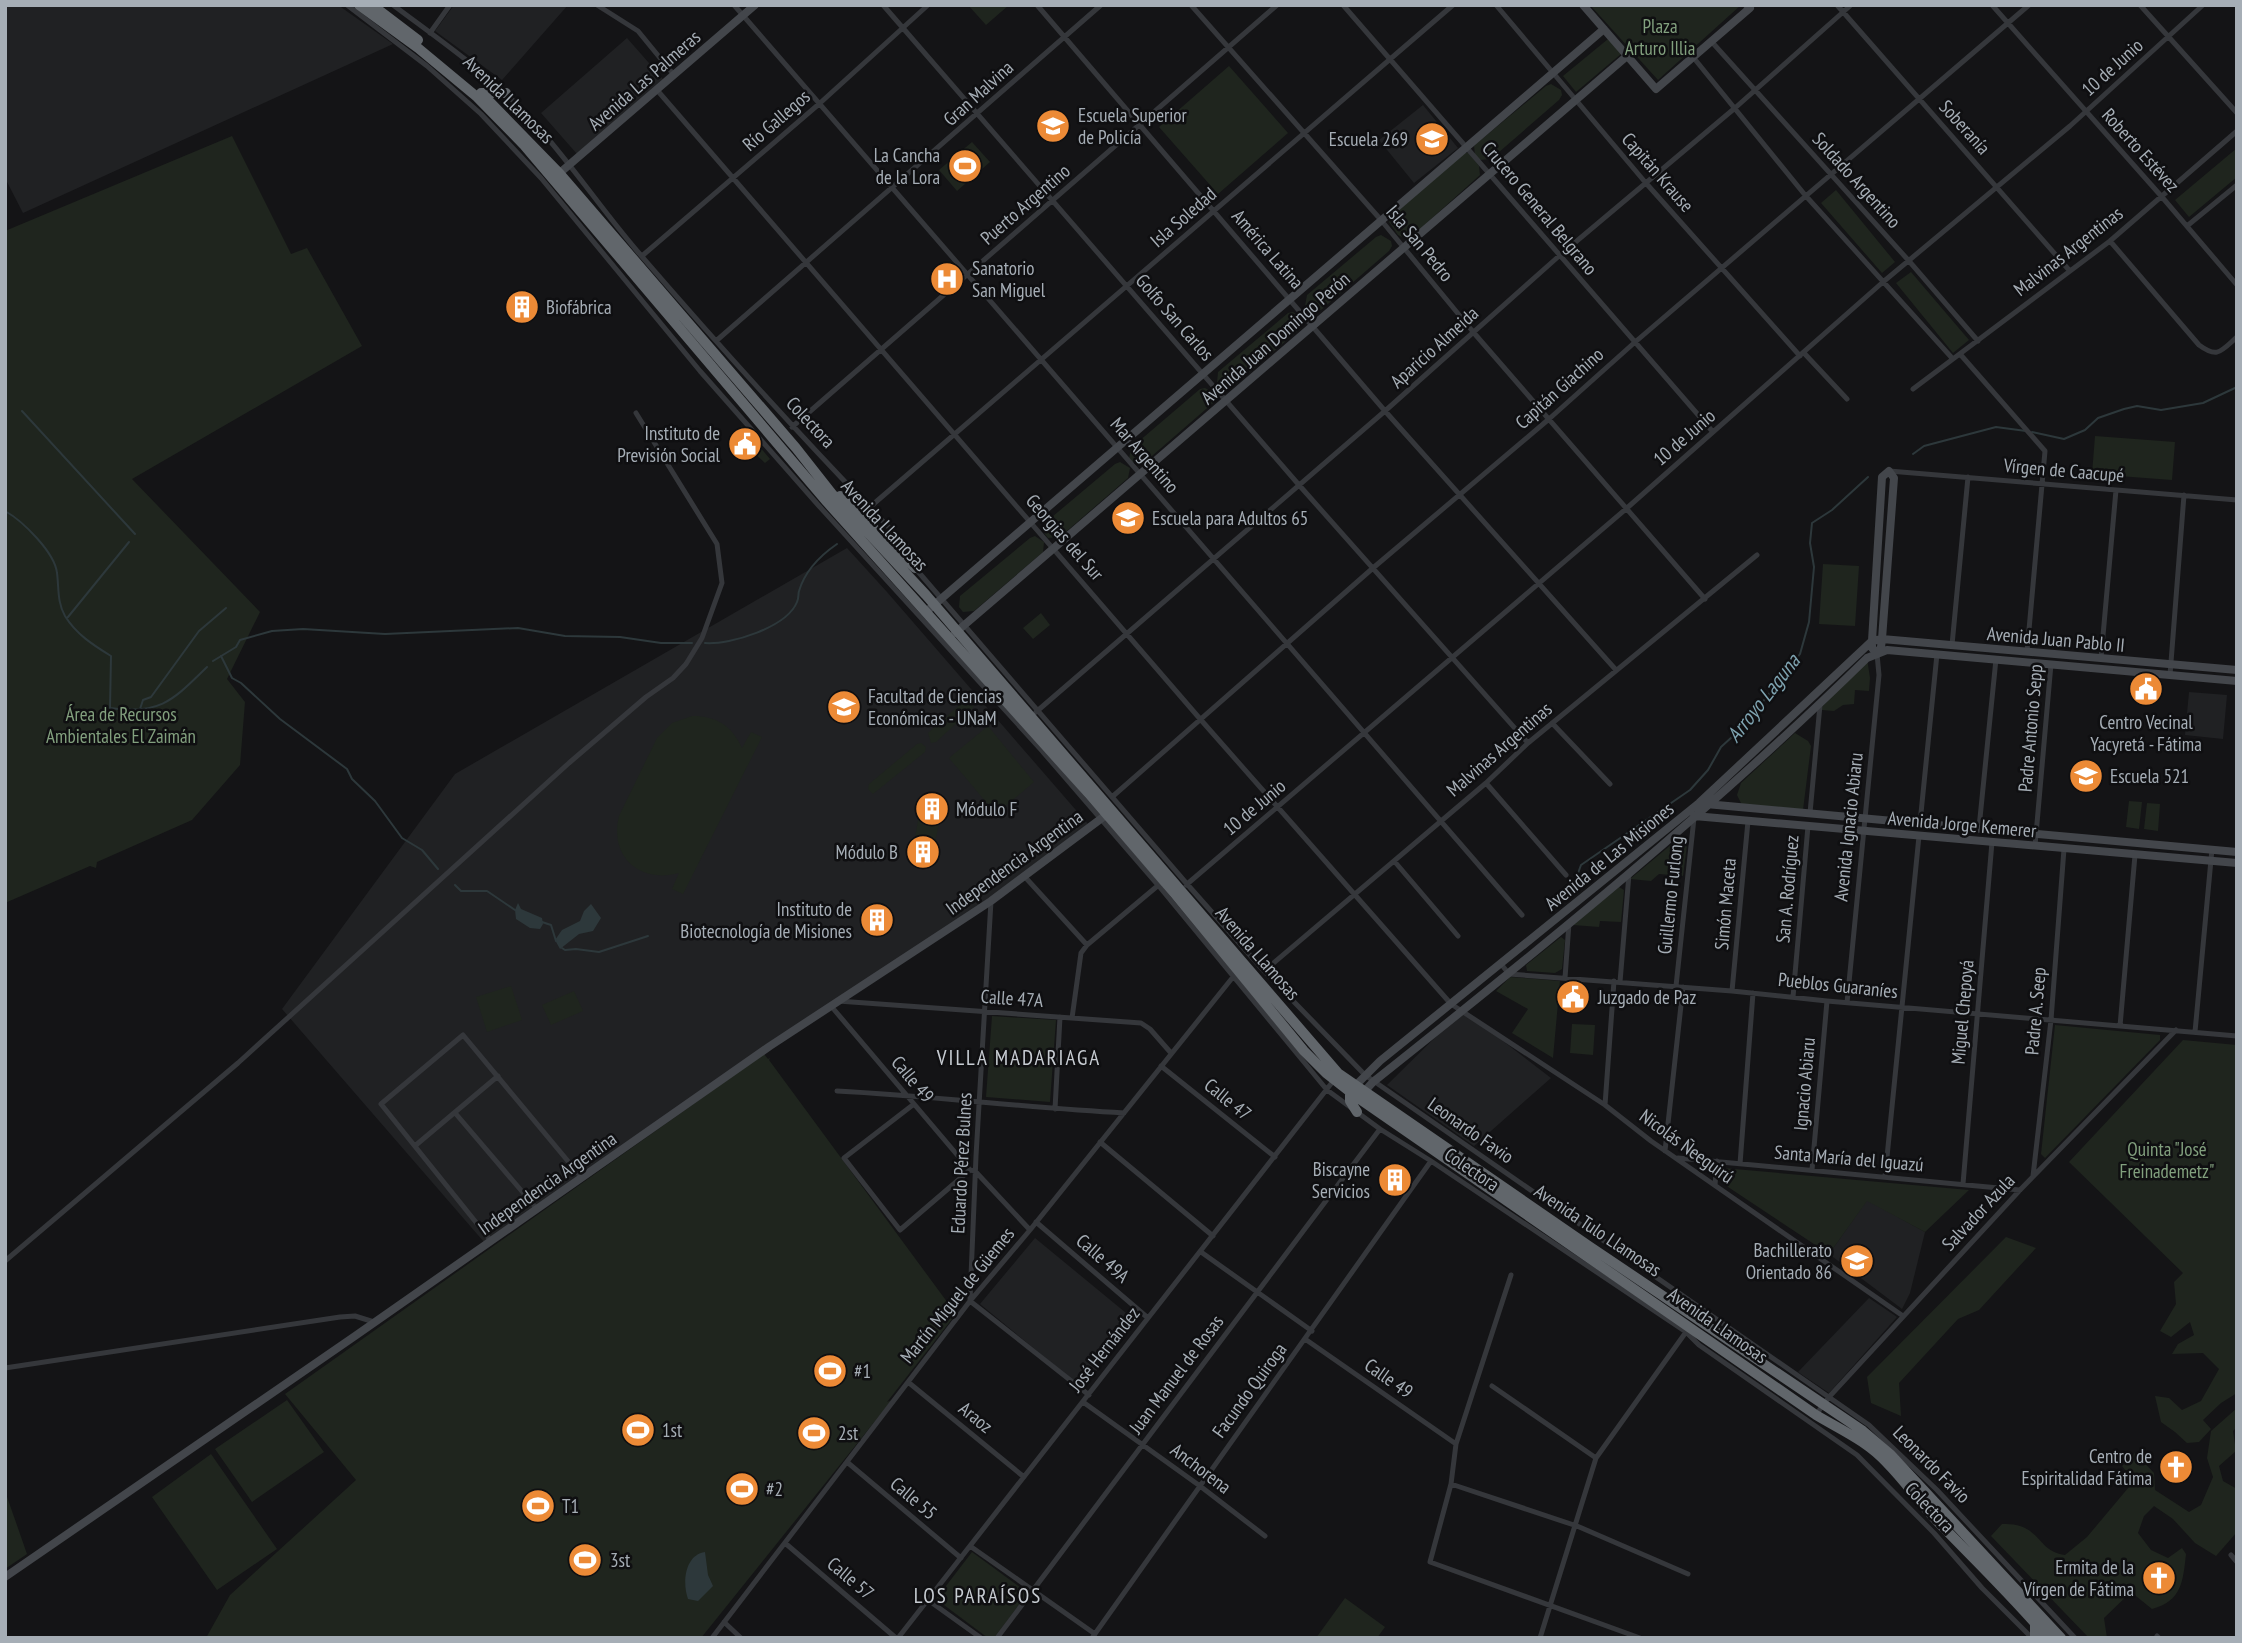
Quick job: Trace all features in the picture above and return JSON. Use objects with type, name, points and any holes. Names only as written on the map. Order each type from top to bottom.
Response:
[{"type":"highway","name":"Avenida Llamosas","points":[[359,5],[418,48],[477,97],[532,154],[1084,783],[1184,887],[1338,1073],[1357,1091]]},
{"type":"highway","name":"Avenida Llamosas","points":[[371,14],[426,46],[481,93],[553,179]]},
{"type":"highway","points":[[481,93],[506,93]]},
{"type":"highway","name":"Avenida Llamosas","points":[[569,197],[827,502],[931,608]]},
{"type":"highway","points":[[826,487],[845,499],[915,568]]},
{"type":"highway","points":[[863,539],[871,562]]},
{"type":"highway","name":"Avenida Llamosas","points":[[1084,783],[1103,818],[1313,1061],[1334,1080]]},
{"type":"highway","points":[[1334,1080],[1357,1091],[1350,1101],[1357,1112]]},
{"type":"highway","name":"Avenida Tulo Llamosas","points":[[1357,1091],[1820,1410],[1863,1431],[1960,1521],[2061,1638]]},
{"type":"highway","points":[[1820,1410],[1887,1462],[1941,1525],[2048,1638]]},
{"type":"highway","points":[[2034,1638],[2035,1623]]},
{"type":"main road","name":"Avenida Las Palmeras","points":[[553,179],[755,5]]},
{"type":"main road","points":[[1583,5],[1656,89],[1748,7]]},
{"type":"main road","name":"Avenida Juan Domingo Perón","points":[[931,608],[1604,29]]},
{"type":"main road","name":"Avenida Juan Domingo Perón","points":[[954,635],[1627,56]]},
{"type":"main road","name":"Avenida Ignacio Abiaru","points":[[1889,471],[1894,478],[1882,639],[1877,654],[1872,648],[1872,640],[1882,477],[1889,471]]},
{"type":"main road","name":"Avenida Juan Pablo II","points":[[1872,640],[2237,670]]},
{"type":"main road","name":"Avenida de Las Misiones","points":[[1357,1091],[1373,1082],[1509,974],[1630,871],[1872,640]]},
{"type":"main road","name":"Avenida Juan Pablo II","points":[[1877,654],[1888,650],[2237,681]]},
{"type":"main road","name":"Avenida de Las Misiones","points":[[1357,1091],[1365,1075],[1451,1004],[1693,810],[1709,805],[1867,658],[1877,654]]},
{"type":"main road","name":"Avenida Jorge Kemerer","points":[[1693,810],[1709,805],[2237,852]]},
{"type":"main road","name":"Avenida Jorge Kemerer","points":[[1693,810],[1748,821],[2237,863]]},
{"type":"main road","name":"Independencia Argentina","points":[[5,1577],[770,1046],[992,901],[1103,818]]},
{"type":"street","points":[[347,5],[371,14],[481,114],[533,170],[553,179]]},
{"type":"street","name":"Colectora","points":[[393,5],[506,93],[570,165],[642,256],[716,341],[792,426],[907,546],[931,608]]},
{"type":"street","points":[[430,33],[450,5]]},
{"type":"street","points":[[597,5],[638,31],[674,75]]},
{"type":"street","name":"Mar Argentino","points":[[734,5],[1522,915]]},
{"type":"street","name":"Golfo San Carlos","points":[[883,5],[1299,485],[1528,743]]},
{"type":"street","name":"Río Gallegos","points":[[642,256],[819,104],[928,5]]},
{"type":"street","name":"América Latina","points":[[1037,5],[1385,411],[1616,670]]},
{"type":"street","name":"Gran Malvina","points":[[716,341],[1101,5]]},
{"type":"street","name":"Isla San Pedro","points":[[1191,5],[1381,220],[1474,333],[1705,599]]},
{"type":"street","name":"Puerto Argentino","points":[[792,426],[1277,5]]},
{"type":"street","name":"Crucero General Belgrano","points":[[1343,5],[1713,432]]},
{"type":"street","name":"Isla Soledad","points":[[870,508],[1453,5]]},
{"type":"street","name":"Capitán Krause","points":[[1496,5],[1722,269],[1847,399]]},
{"type":"street","name":"Soberanía","points":[[1837,5],[2069,270]]},
{"type":"street","name":"Aparicio Almeida","points":[[1036,712],[1851,5]]},
{"type":"street","name":"Roberto Estévez","points":[[1992,5],[2237,285]]},
{"type":"street","name":"Capitán Giachino","points":[[1112,797],[1373,568],[1549,419],[1634,342],[2029,5]]},
{"type":"street","points":[[2140,5],[2237,113]]},
{"type":"street","name":"10 de Junio","points":[[1184,887],[1627,508],[1883,282],[2086,112],[2203,5]]},
{"type":"street","name":"Soldado Argentino","points":[[1711,41],[1978,341]]},
{"type":"street","points":[[1693,57],[1805,195],[1952,358]]},
{"type":"street","name":"Georgias del Sur","points":[[657,90],[1200,720],[1451,1004]]},
{"type":"street","name":"Malvinas Argentinas","points":[[1913,389],[2110,241],[2237,131]]},
{"type":"street","points":[[532,154],[533,170]]},
{"type":"street","points":[[569,197],[584,184]]},
{"type":"street","points":[[2187,226],[2237,185]]},
{"type":"street","name":"Colectora","points":[[569,197],[701,371],[871,562],[931,608],[1000,688],[1044,752],[1103,818]]},
{"type":"street","points":[[2110,241],[2199,345],[2210,353],[2219,353],[2237,337]]},
{"type":"street","points":[[1960,354],[2045,451],[2027,652]]},
{"type":"street","points":[[5,1261],[238,1063],[569,762],[673,678],[686,664],[702,638],[722,583],[717,544],[636,413]]},
{"type":"street","name":"Vírgen de Caacupé","points":[[1889,471],[2237,500]]},
{"type":"street","points":[[1952,645],[1968,477]]},
{"type":"street","points":[[2101,659],[2116,490]]},
{"type":"street","points":[[2169,675],[2184,495]]},
{"type":"street","name":"Malvinas Argentinas","points":[[1264,971],[1395,862],[1528,743],[1757,555]]},
{"type":"street","name":"Avenida Ignacio Abiaru","points":[[1847,1003],[1878,675],[1877,654]]},
{"type":"street","points":[[1920,824],[1937,654]]},
{"type":"street","name":"Padre Antonio Sepp","points":[[2035,846],[2052,654]]},
{"type":"street","points":[[1979,828],[1996,659]]},
{"type":"street","name":"Colectora","points":[[1000,688],[1036,712],[1082,764],[1084,783],[1076,783],[1044,752]]},
{"type":"street","name":"San A. Rodríguez","points":[[1810,814],[1819,705]]},
{"type":"street","points":[[1552,723],[1610,784]]},
{"type":"street","name":"Leonardo Favio","points":[[1082,764],[1184,887],[1365,1075],[1820,1410]]},
{"type":"street","points":[[1486,783],[1566,875]]},
{"type":"street","name":"Guillermo Furlong","points":[[1665,1150],[1693,810]]},
{"type":"street","name":"Simón Maceta","points":[[1732,991],[1748,821]]},
{"type":"street","name":"San A. Rodríguez","points":[[1793,997],[1808,826]]},
{"type":"street","points":[[1885,1177],[1919,836]]},
{"type":"street","name":"Miguel Chepoyá","points":[[1963,1184],[1992,842]]},
{"type":"street","name":"Padre A. Seep","points":[[2033,1177],[2051,1020],[2064,849]]},
{"type":"street","points":[[2195,1032],[2212,849]]},
{"type":"street","points":[[2120,1026],[2135,855]]},
{"type":"street","points":[[1395,862],[1458,936]]},
{"type":"street","points":[[1605,1105],[1630,871]]},
{"type":"street","points":[[1025,877],[1087,945]]},
{"type":"street","points":[[1072,1018],[1081,953],[1161,883]]},
{"type":"street","name":"Colectora","points":[[1161,883],[1327,1090],[1380,1129],[1686,1332],[1699,1345],[1820,1410],[1857,1455],[1934,1533],[1982,1588],[2034,1638]]},
{"type":"street","name":"Eduardo Pérez Bulnes","points":[[970,1301],[972,1170],[980,1103],[992,901]]},
{"type":"street","points":[[1565,978],[1569,923]]},
{"type":"street","points":[[1501,964],[1509,974]]},
{"type":"street","name":"Pueblos Guaraníes","points":[[1509,974],[1617,981],[2237,1036]]},
{"type":"street","name":"Martín Miguel de Güemes","points":[[712,1638],[970,1301],[1233,976]]},
{"type":"street","points":[[1740,1164],[1753,993]]},
{"type":"street","name":"Ignacio Abiaru","points":[[1812,1170],[1827,1001]]},
{"type":"street","name":"Calle 47A","points":[[835,1004],[1141,1023],[1150,1029],[1171,1053]]},
{"type":"street","name":"Calle 49","points":[[835,1004],[906,1095],[972,1170],[1030,1230]]},
{"type":"street","name":"Nicolás Ñeeguirú","points":[[1451,1004],[1605,1105],[1714,1185],[1903,1316]]},
{"type":"street","points":[[1055,1110],[1060,1017]]},
{"type":"street","name":"Salvador Azula","points":[[1820,1410],[2020,1190],[2176,1030]]},
{"type":"street","points":[[492,1241],[381,1104],[463,1035],[582,1178]]},
{"type":"street","name":"Calle 47","points":[[1161,1066],[1275,1157]]},
{"type":"street","points":[[416,1145],[498,1076]]},
{"type":"street","name":"José Hernández","points":[[897,1638],[1334,1080]]},
{"type":"street","points":[[837,1091],[1055,1110],[1124,1113]]},
{"type":"street","points":[[914,1104],[844,1158],[900,1230],[972,1170]]},
{"type":"street","points":[[456,1114],[537,1209]]},
{"type":"street","name":"Juan Manuel de Rosas","points":[[997,1638],[1380,1129]]},
{"type":"street","points":[[1100,1142],[1213,1236]]},
{"type":"street","name":"Santa María del Iguazú","points":[[1675,1157],[2020,1190]]},
{"type":"street","name":"Facundo Quiroga","points":[[1093,1636],[1431,1161]]},
{"type":"street","points":[[1714,1185],[1717,1161]]},
{"type":"street","name":"Calle 49A","points":[[1036,1222],[1149,1318]]},
{"type":"street","points":[[1200,1252],[1312,1331]]},
{"type":"street","points":[[1511,1275],[1456,1444],[1451,1484],[1430,1562],[1640,1638]]},
{"type":"street","points":[[970,1301],[1089,1395]]},
{"type":"street","points":[[5,1368],[340,1317],[355,1316],[374,1322]]},
{"type":"street","points":[[1540,1638],[1597,1458],[1686,1332]]},
{"type":"street","name":"Calle 49","points":[[1305,1339],[1456,1444]]},
{"type":"street","name":"Araoz","points":[[908,1382],[1024,1477]]},
{"type":"street","points":[[1492,1386],[1597,1458]]},
{"type":"street","name":"Anchorena","points":[[1083,1402],[1265,1536]]},
{"type":"street","name":"Calle 55","points":[[847,1462],[961,1558]]},
{"type":"street","points":[[1451,1484],[1577,1526],[1688,1574]]},
{"type":"street","name":"Leonardo Favio","points":[[1960,1521],[2075,1638]]},
{"type":"street","name":"Calle 57","points":[[785,1543],[897,1638]]},
{"type":"street","points":[[970,1546],[1093,1636]]},
{"type":"street","points":[[2231,1555],[2237,1562]]},
{"type":"street","points":[[928,1600],[981,1638]]},
{"type":"street","points":[[724,1622],[741,1638]]},
{"type":"shaded area","points":[[5,5],[338,5],[393,44],[23,213],[5,178]]},
{"type":"shaded area","points":[[454,5],[568,5],[502,80],[435,31]]},
{"type":"shaded area","points":[[627,38],[663,79],[577,154],[541,113]]},
{"type":"shaded area","points":[[1423,105],[1458,148],[1414,183],[1379,140]]},
{"type":"shaded area","points":[[847,548],[1088,824],[1003,889],[484,1242],[282,1009],[455,774]]},
{"type":"shaded area","points":[[2189,692],[2227,695],[2223,739],[2185,735]]},
{"type":"shaded area","points":[[518,903],[521,909],[542,918],[540,929],[530,928],[516,919],[515,910]]},
{"type":"shaded area","points":[[591,904],[601,918],[593,931],[579,934],[560,949],[555,940],[562,930],[580,921]]},
{"type":"shaded area","points":[[1463,1010],[1551,1078],[1474,1146],[1387,1085]]},
{"type":"shaded area","points":[[1867,1200],[1925,1232],[1910,1293],[1902,1309],[1829,1254]]},
{"type":"shaded area","points":[[1035,1238],[1137,1322],[1082,1388],[980,1304]]},
{"type":"shaded area","points":[[1869,1298],[1897,1317],[1829,1393],[1798,1372]]},
{"type":"shaded area","points":[[705,1552],[708,1575],[713,1586],[698,1601],[688,1599],[685,1577],[689,1564],[698,1554]]},
{"type":"green space","points":[[968,5],[1009,5],[986,25]]},
{"type":"green space","name":"Plaza Arturo Illia","points":[[1590,5],[1741,5],[1658,80]]},
{"type":"green space","points":[[1608,39],[1621,54],[1576,92],[1563,76]]},
{"type":"green space","points":[[1229,66],[1288,133],[1218,194],[1159,127]]},
{"type":"green space","points":[[1551,84],[1561,90],[1559,100],[1491,159],[1480,160],[1475,155],[1474,146]]},
{"type":"green space","name":"Área de Recursos Ambientales El Zaimán","points":[[232,136],[291,254],[307,248],[362,346],[132,479],[260,612],[227,679],[245,702],[240,765],[192,820],[97,862],[96,868],[90,866],[5,903],[5,231]]},
{"type":"green space","name":"La Cancha de la Lora","points":[[972,142],[990,162],[957,191],[939,170]]},
{"type":"green space","points":[[2237,148],[2237,177],[2189,217],[2175,200]]},
{"type":"green space","points":[[1464,153],[1469,153],[1479,166],[1480,175],[1408,240],[1398,235],[1389,222],[1392,216]]},
{"type":"green space","points":[[1836,190],[1895,262],[1882,273],[1821,203]]},
{"type":"green space","points":[[1381,235],[1391,241],[1389,251],[1321,310],[1310,311],[1305,306],[1307,295]]},
{"type":"green space","points":[[1911,272],[1969,340],[1953,353],[1896,283]]},
{"type":"green space","points":[[1293,312],[1302,318],[1301,328],[1232,387],[1221,387],[1217,383],[1218,372],[1288,313]]},
{"type":"green space","points":[[1205,388],[1215,393],[1213,403],[1145,462],[1134,463],[1129,459],[1131,448],[1200,389]]},
{"type":"green space","points":[[742,426],[770,459],[765,463],[753,452],[738,429]]},
{"type":"green space","points":[[2095,436],[2175,442],[2172,480],[2092,474]]},
{"type":"green space","points":[[1120,462],[1130,468],[1128,478],[1060,537],[1048,538],[1044,533],[1046,522]]},
{"type":"green space","points":[[1035,536],[1044,542],[1043,552],[974,611],[963,612],[959,607],[960,596]]},
{"type":"green space","points":[[1823,564],[1859,566],[1855,626],[1819,624]]},
{"type":"green space","points":[[1041,613],[1050,625],[1033,639],[1023,628]]},
{"type":"green space","points":[[1867,658],[1869,691],[1855,690],[1854,704],[1843,705],[1834,711],[1822,710],[1822,707]]},
{"type":"green space","points":[[970,699],[974,704],[973,708],[936,742],[931,743],[928,733],[965,700]]},
{"type":"green space","points":[[692,716],[709,718],[723,724],[742,748],[751,732],[762,737],[683,894],[672,889],[679,873],[651,874],[630,864],[623,855],[617,830],[619,816],[657,738],[672,723]]},
{"type":"green space","points":[[988,726],[1034,782],[996,814],[949,758]]},
{"type":"green space","points":[[1795,733],[1811,746],[1803,810],[1743,807],[1737,795],[1741,783]]},
{"type":"green space","points":[[921,743],[926,747],[925,752],[873,794],[868,789],[869,784]]},
{"type":"green space","points":[[2129,801],[2142,802],[2139,829],[2126,827]]},
{"type":"green space","points":[[2147,803],[2160,804],[2158,831],[2144,829]]},
{"type":"green space","points":[[918,820],[939,824],[935,842],[915,838]]},
{"type":"green space","points":[[1678,839],[1687,845],[1683,876],[1659,874],[1651,881],[1630,879]]},
{"type":"green space","points":[[1619,887],[1624,890],[1621,922],[1600,921],[1599,927],[1573,925]]},
{"type":"green space","points":[[1561,937],[1565,940],[1562,969],[1555,973],[1527,971],[1526,965]]},
{"type":"green space","points":[[1510,977],[1560,981],[1553,1058],[1512,1033],[1528,1009],[1496,991]]},
{"type":"green space","points":[[511,986],[522,1020],[487,1032],[476,997]]},
{"type":"green space","points":[[574,991],[583,1011],[551,1025],[542,1005]]},
{"type":"green space","points":[[992,1016],[1056,1020],[1050,1102],[986,1097]]},
{"type":"green space","points":[[1572,1024],[1595,1025],[1593,1055],[1570,1053]]},
{"type":"green space","points":[[2055,1025],[2160,1035],[2160,1040],[2045,1158],[2041,1154]]},
{"type":"green space","name":"Quinta \"José Freinademetz\"","points":[[2183,1040],[2237,1045],[2237,1393],[2221,1403],[2203,1420],[2211,1429],[2199,1442],[2187,1443],[2161,1422],[2155,1396],[2169,1398],[2182,1410],[2201,1401],[2219,1369],[2203,1353],[2172,1354],[2178,1344],[2194,1335],[2190,1322],[2171,1337],[2160,1331],[2176,1304],[2174,1282],[2183,1273],[2069,1162]]},
{"type":"green space","points":[[764,1054],[770,1058],[956,1314],[887,1402],[892,1400],[701,1638],[206,1638],[230,1595],[356,1480],[285,1394]]},
{"type":"green space","points":[[1723,1168],[1969,1190],[1925,1232],[1867,1201],[1829,1254],[1722,1183]]},
{"type":"green space","points":[[2006,1237],[2036,1248],[1979,1310],[1958,1319],[1899,1383],[1901,1416],[1871,1403],[1867,1377]]},
{"type":"green space","points":[[287,1400],[324,1452],[252,1502],[215,1449]]},
{"type":"green space","points":[[2237,1408],[2237,1427],[2233,1431],[2236,1451],[2219,1466],[2223,1481],[2237,1489],[2237,1532],[2216,1556],[2195,1543],[2173,1519],[2154,1506],[2144,1516],[2138,1533],[2151,1550],[2168,1558],[2182,1548],[2186,1554],[2182,1581],[2170,1601],[2152,1609],[2131,1592],[2104,1618],[2107,1638],[2089,1638],[1991,1536],[2002,1524],[2015,1525],[2031,1532],[2048,1549],[2065,1555],[2087,1537],[2134,1481],[2122,1466],[2135,1453],[2154,1473],[2155,1490],[2189,1512],[2201,1505],[2213,1477],[2207,1458],[2211,1431]]},
{"type":"green space","points":[[211,1454],[277,1549],[217,1590],[152,1497]]},
{"type":"green space","points":[[5,1491],[27,1554],[5,1569]]},
{"type":"green space","points":[[972,1552],[1028,1593],[994,1638],[988,1638],[936,1599]]},
{"type":"green space","points":[[1345,1598],[1385,1627],[1377,1638],[1316,1638]]},
{"type":"waterway","name":"Arroyo Laguna","points":[[2032,432],[2064,439],[2085,430],[2098,418],[2124,409],[2137,406],[2161,410],[2203,403],[2237,387]]},
{"type":"waterway","points":[[22,411],[135,534]]},
{"type":"waterway","name":"Arroyo Laguna","points":[[1913,454],[1924,446],[1996,427],[2026,431]]},
{"type":"waterway","name":"Arroyo Laguna","points":[[1577,876],[1581,865],[1690,790],[1708,770],[1721,747],[1744,726],[1800,654],[1809,622],[1814,567],[1810,543],[1812,523],[1832,510],[1868,477]]},
{"type":"waterway","points":[[5,511],[29,530],[51,556],[57,573],[61,605],[69,622],[85,639],[111,656],[110,708],[127,710],[154,707],[175,696],[207,667]]},
{"type":"waterway","points":[[68,617],[129,542]]},
{"type":"waterway","points":[[705,643],[729,641],[757,633],[782,619],[797,602],[809,570],[837,544]]},
{"type":"waterway","points":[[140,709],[143,700],[151,697],[199,631],[226,608]]},
{"type":"waterway","points":[[213,661],[236,647],[240,640],[272,631],[303,629],[385,634],[518,628],[565,636],[692,643]]},
{"type":"waterway","points":[[221,656],[232,678],[280,719],[347,769],[352,779],[375,801],[402,838],[422,850],[438,869]]},
{"type":"waterway","points":[[455,885],[461,891],[487,891],[515,910]]},
{"type":"waterway","points":[[542,922],[551,925],[556,941]]},
{"type":"waterway","points":[[562,948],[599,952],[648,936]]},
{"type":"place","name":"Escuela Superior de Policía","points":[[1053,126]]},
{"type":"place","name":"Escuela 269","points":[[1432,139]]},
{"type":"place","name":"La Cancha de la Lora","points":[[965,166]]},
{"type":"place","name":"Sanatorio San Miguel","points":[[947,279]]},
{"type":"place","name":"Biofábrica","points":[[522,307]]},
{"type":"place","name":"Instituto de Previsión Social","points":[[745,444]]},
{"type":"place","name":"Escuela para Adultos 65","points":[[1128,518]]},
{"type":"place","name":"Centro Vecinal Yacyretá - Fátima","points":[[2146,689]]},
{"type":"place","name":"Facultad de Ciencias Económicas - UNaM","points":[[844,707]]},
{"type":"place","name":"Escuela 521","points":[[2086,776]]},
{"type":"place","name":"Módulo F","points":[[932,809]]},
{"type":"place","name":"Módulo B","points":[[923,852]]},
{"type":"place","name":"Instituto de Biotecnología de Misiones","points":[[877,920]]},
{"type":"place","name":"Juzgado de Paz","points":[[1573,997]]},
{"type":"place","name":"Biscayne Servicios","points":[[1395,1180]]},
{"type":"place","name":"Bachillerato Orientado 86","points":[[1857,1261]]},
{"type":"place","name":"#1","points":[[830,1371]]},
{"type":"place","name":"1st","points":[[638,1430]]},
{"type":"place","name":"2st","points":[[814,1433]]},
{"type":"place","name":"Centro de Espiritalidad Fátima","points":[[2176,1467]]},
{"type":"place","name":"#2","points":[[742,1489]]},
{"type":"place","name":"T1","points":[[538,1506]]},
{"type":"place","name":"3st","points":[[585,1560]]},
{"type":"place","name":"Ermita de la Vírgen de Fátima","points":[[2159,1578]]},
{"type":"district","name":"VILLA MADARIAGA","points":[[1019,1057]]},
{"type":"district","name":"LOS PARAÍSOS","points":[[978,1595]]}]
